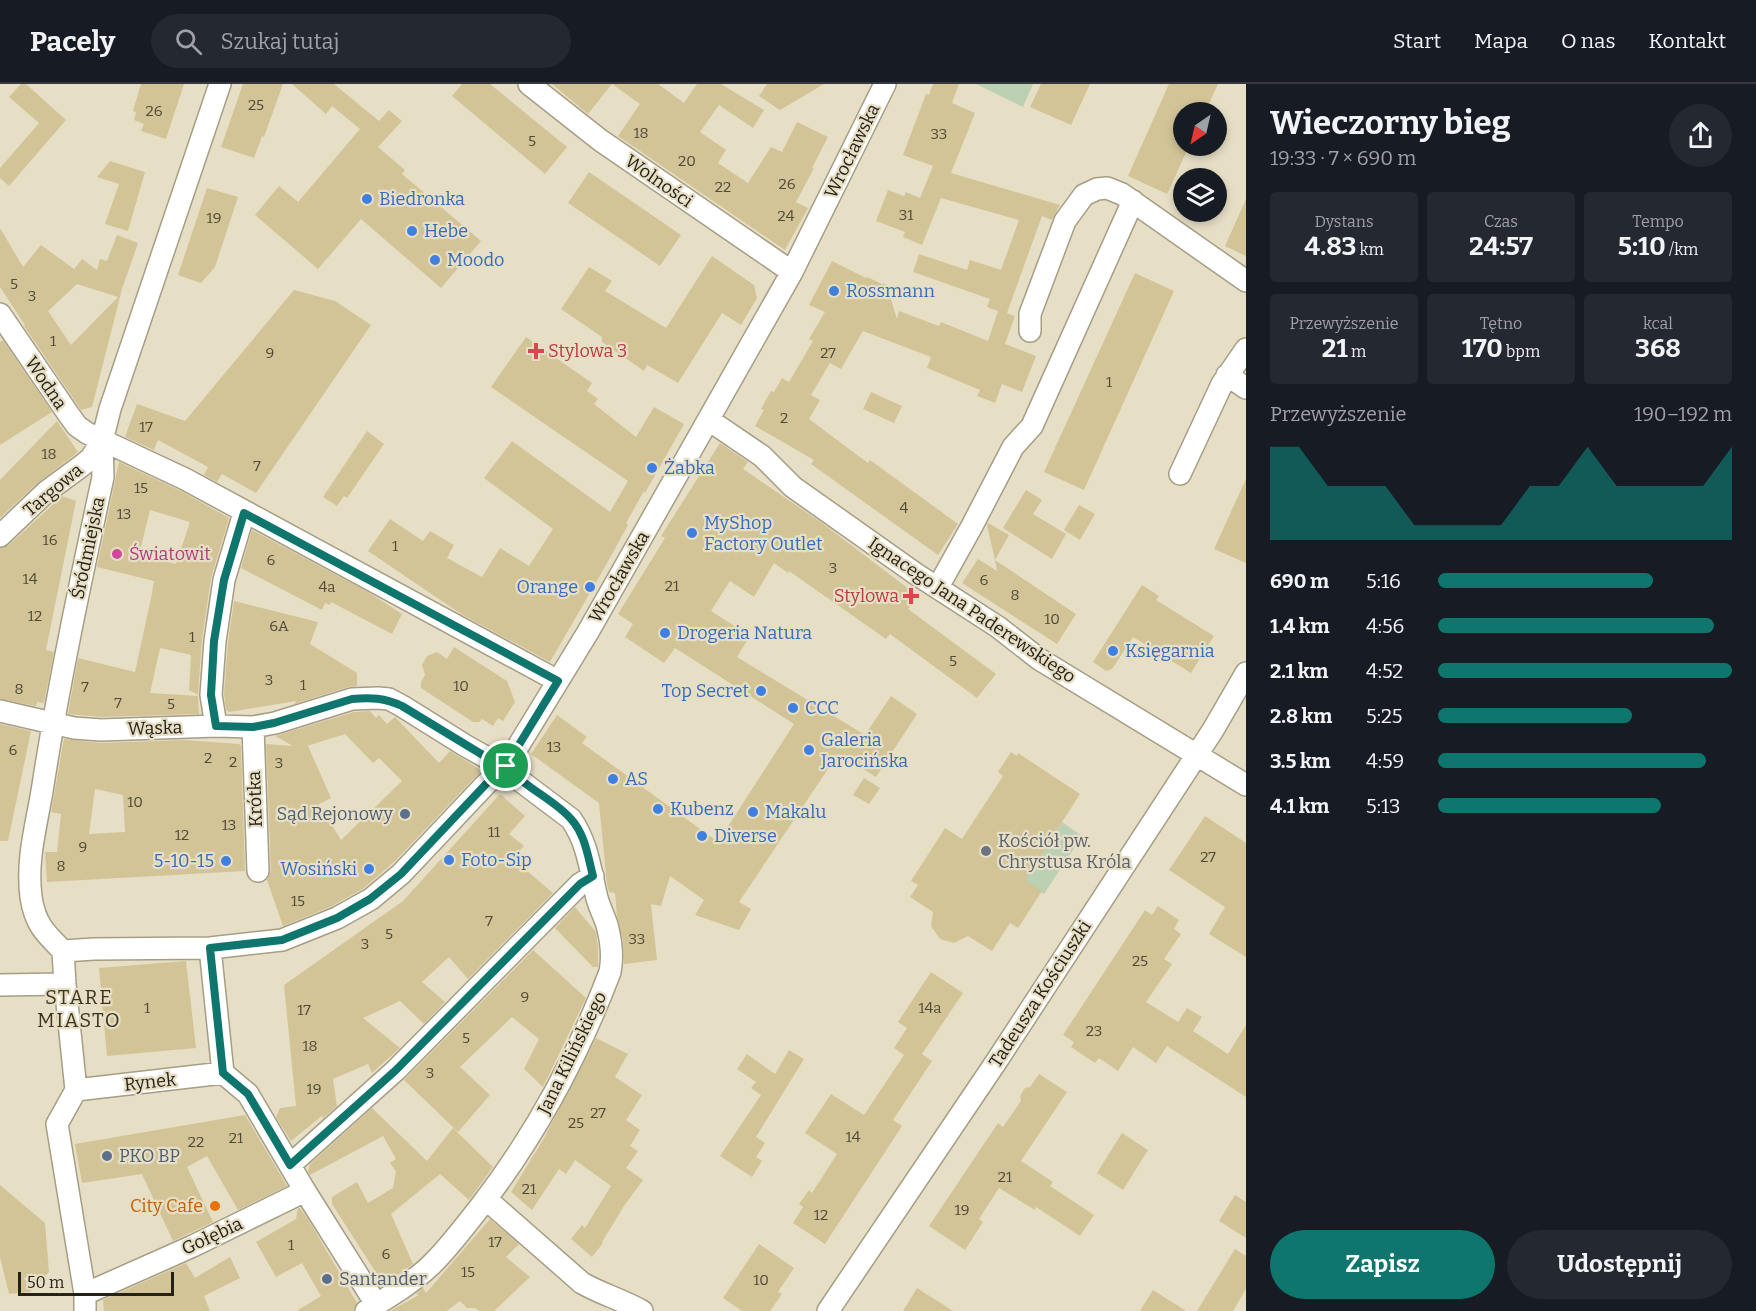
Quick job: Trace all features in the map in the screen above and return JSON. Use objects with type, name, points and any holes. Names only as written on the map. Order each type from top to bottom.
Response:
[{"type":"street","name":"Śródmiejska","points":[[63,951],[42,930],[34,910],[30,854],[53,724],[103,477],[102,441],[110,409],[220,84]]},
{"type":"street","name":"Wolności","points":[[530,84],[600,140],[792,272]]},
{"type":"street","name":"Wrocławska","points":[[220,947],[282,940],[337,918],[370,899],[401,874],[506,766],[558,681],[792,272],[885,84]]},
{"type":"street","points":[[1030,331],[1030,314],[1065,220],[1084,195],[1097,189],[1107,188],[1122,194],[1246,281]]},
{"type":"street","points":[[938,587],[1013,447],[1032,426],[1133,201]]},
{"type":"street","name":"Wodna","points":[[0,314],[77,426],[102,441],[185,480],[558,681]]},
{"type":"street","points":[[1180,474],[1222,384],[1246,349]]},
{"type":"street","points":[[1227,375],[1246,388]]},
{"type":"street","name":"Ignacego Jana Paderewskiego","points":[[709,420],[762,456],[793,487],[916,574],[998,627],[1039,659],[1246,784]]},
{"type":"street","name":"Targowa","points":[[0,536],[46,492],[91,458],[102,441]]},
{"type":"street","points":[[216,726],[211,695],[214,641],[224,580],[244,513]]},
{"type":"street","name":"Tadeusza Kościuszki","points":[[828,1311],[996,1062],[1213,730],[1246,673]]},
{"type":"street","name":"Wąska","points":[[0,711],[53,724],[101,730],[253,727],[274,723],[352,699],[389,699],[491,760],[506,766]]},
{"type":"street","name":"Krótka","points":[[253,727],[258,871]]},
{"type":"street","name":"Jana Kilińskiego","points":[[371,1308],[429,1267],[486,1199],[507,1170],[547,1106],[580,1043],[610,972],[612,960],[607,926],[596,896],[583,839],[571,819],[514,776],[506,766]]},
{"type":"street","points":[[290,1165],[396,1070],[580,884],[593,876]]},
{"type":"street","points":[[85,1303],[57,1124],[76,1090],[63,951],[220,947],[223,1073],[248,1094],[371,1308]]},
{"type":"street","points":[[6,985],[65,984]]},
{"type":"street","name":"Rynek","points":[[76,1090],[223,1073]]},
{"type":"street","name":"Gołębia","points":[[85,1303],[305,1191]]},
{"type":"street","points":[[486,1199],[582,1283],[642,1311]]},
{"type":"green space","points":[[976,84],[1033,84],[1023,107]]},
{"type":"green space","points":[[1062,822],[1082,836],[1044,894],[1023,881]]},
{"type":"building","points":[[21,84],[26,84],[66,120],[9,186],[0,178],[0,168],[39,123],[9,97]]},
{"type":"building","points":[[141,84],[184,84],[166,139],[141,131],[144,124],[134,120],[136,112],[133,111]]},
{"type":"building","points":[[243,84],[283,84],[254,158],[221,147]]},
{"type":"building","points":[[292,84],[334,84],[379,121],[389,110],[402,121],[378,147],[405,170],[402,174],[481,241],[441,288],[361,219],[318,269],[255,215],[279,186],[298,202],[360,129],[332,106],[326,114]]},
{"type":"building","points":[[462,84],[490,84],[567,147],[545,174],[452,96]]},
{"type":"building","points":[[552,84],[612,84],[588,114]]},
{"type":"building","points":[[612,84],[658,84],[684,103],[697,84],[721,84],[764,110],[753,128],[719,105],[700,132],[726,150],[718,163],[748,183],[771,147],[782,152],[797,122],[828,137],[796,202],[808,208],[785,250],[618,136],[640,104]]},
{"type":"building","points":[[767,84],[824,84],[780,110],[759,96]]},
{"type":"building","points":[[933,84],[959,84],[952,103],[975,113],[951,173],[1060,205],[1052,220],[1042,216],[1007,313],[1015,316],[1005,344],[1036,356],[1022,392],[1002,384],[995,403],[977,396],[980,390],[927,368],[931,357],[863,331],[841,369],[830,363],[811,395],[820,400],[809,419],[868,463],[870,460],[958,524],[938,555],[811,464],[814,460],[755,426],[771,391],[774,392],[782,378],[789,382],[813,341],[809,339],[825,312],[809,305],[832,261],[866,278],[886,284],[897,319],[899,311],[939,326],[941,322],[988,341],[998,311],[987,307],[990,299],[913,272],[919,254],[967,270],[970,260],[1001,270],[1019,220],[941,198],[922,245],[903,237],[905,232],[876,221],[888,190],[904,196],[906,192],[920,198],[933,166],[903,155],[926,94],[929,95]]},
{"type":"building","points":[[1041,84],[1090,84],[1071,125],[1030,107]]},
{"type":"building","points":[[1169,84],[1218,84],[1210,102],[1173,102],[1173,156],[1184,156],[1179,168],[1173,168],[1173,181],[1167,194],[1128,176]]},
{"type":"building","points":[[110,161],[145,172],[128,231],[105,224],[119,184],[97,177]]},
{"type":"building","points":[[589,172],[681,235],[660,266],[568,203]]},
{"type":"building","points":[[207,188],[238,197],[215,267],[201,283],[178,275]]},
{"type":"building","points":[[1246,199],[1246,256],[1225,246]]},
{"type":"building","points":[[0,228],[23,267],[41,245],[74,269],[82,259],[97,270],[100,259],[107,261],[117,235],[138,243],[122,289],[92,407],[81,410],[0,287]],"holes":[[[77,284],[118,297],[71,345],[48,311]]]},
{"type":"building","points":[[712,256],[754,285],[757,298],[741,325],[722,313],[678,383],[647,365],[644,371],[602,342],[602,337],[561,309],[589,267],[612,281],[605,291],[666,328]]},
{"type":"building","points":[[1135,273],[1174,291],[1084,490],[1044,472]]},
{"type":"building","points":[[294,290],[335,301],[371,325],[256,493],[222,474],[217,482],[204,475],[208,467],[158,440],[154,450],[125,437],[137,404],[185,421]]},
{"type":"building","points":[[526,337],[592,383],[587,391],[598,399],[594,404],[636,437],[654,407],[684,424],[645,493],[644,491],[626,523],[628,525],[550,662],[461,614],[368,551],[390,519],[423,541],[430,531],[454,545],[447,558],[482,577],[500,548],[529,566],[553,529],[484,478],[512,441],[610,512],[628,481],[491,387]]},
{"type":"building","points":[[3,340],[52,412],[0,445],[0,342]]},
{"type":"building","points":[[871,392],[902,406],[894,423],[863,409]]},
{"type":"building","points":[[57,421],[78,452],[34,486],[0,518],[0,480]]},
{"type":"building","points":[[367,431],[384,444],[347,498],[344,496],[337,506],[323,497]]},
{"type":"building","points":[[720,443],[748,462],[743,469],[822,523],[918,596],[908,609],[996,674],[977,698],[890,634],[886,639],[789,571],[788,573],[774,563],[754,597],[730,581],[711,611],[750,636],[737,657],[865,735],[891,696],[917,714],[876,777],[838,754],[739,902],[751,909],[739,930],[695,915],[704,900],[670,876],[661,906],[651,904],[657,960],[624,964],[623,941],[617,916],[615,893],[609,892],[607,884],[599,803],[531,754],[557,715],[587,737],[582,743],[718,842],[794,724],[675,648],[664,663],[625,637],[633,624],[618,614],[665,538],[661,536]]},
{"type":"building","points":[[119,462],[183,492],[229,518],[211,578],[202,639],[198,695],[189,690],[191,655],[160,648],[150,693],[198,696],[199,714],[101,717],[68,714],[78,658],[135,672],[151,598],[154,581],[97,567]],"holes":[[[150,510],[190,522],[176,564],[139,555]]]},
{"type":"building","points":[[1246,479],[1246,563],[1214,549]]},
{"type":"building","points":[[1026,490],[1042,500],[1033,514],[1066,534],[1052,559],[1003,528]]},
{"type":"building","points":[[62,496],[76,501],[46,650],[54,652],[44,703],[37,702],[36,706],[0,699],[0,548],[9,545]]},
{"type":"building","points":[[1079,505],[1095,514],[1080,540],[1064,530]]},
{"type":"building","points":[[988,523],[1009,535],[995,560],[987,525]]},
{"type":"building","points":[[252,530],[368,592],[402,614],[392,634],[331,602],[330,605],[325,603],[322,610],[241,568]]},
{"type":"building","points":[[978,559],[997,571],[995,560],[1076,614],[1057,644],[962,583]]},
{"type":"building","points":[[1142,585],[1159,596],[1156,600],[1214,636],[1191,673],[1133,637],[1112,669],[1106,671],[1093,662]]},
{"type":"building","points":[[234,601],[318,622],[310,644],[357,673],[357,686],[294,704],[296,701],[229,712],[226,710],[224,694]]},
{"type":"building","points":[[454,647],[507,681],[515,702],[503,721],[498,718],[493,726],[482,719],[479,722],[473,722],[421,688],[425,675],[422,665],[427,656],[437,652],[447,659]]},
{"type":"building","points":[[370,711],[376,718],[379,715],[387,724],[395,717],[439,763],[450,751],[481,771],[395,861],[364,888],[332,906],[283,926],[267,880],[271,871],[266,744],[293,746],[275,736],[354,712]],"holes":[[[345,734],[373,763],[379,758],[402,781],[341,840],[319,804],[331,798],[307,746]]]},
{"type":"building","points":[[0,724],[31,731],[8,841],[0,841]]},
{"type":"building","points":[[64,739],[100,743],[184,740],[239,744],[241,746],[245,871],[47,882],[45,852],[57,852],[61,814],[51,812]],"holes":[[[95,789],[123,795],[125,832],[89,834]]]},
{"type":"building","name":"Kościół pw. Chrystusa Króla","points":[[1011,752],[1017,756],[1018,753],[1080,794],[1025,880],[1042,891],[1018,928],[1010,923],[992,951],[968,936],[954,943],[940,939],[931,926],[933,912],[910,897],[918,885],[911,881],[945,828],[962,839],[1003,776],[998,772]]},
{"type":"building","points":[[864,778],[880,788],[869,804],[853,795]]},
{"type":"building","points":[[500,794],[525,816],[509,834],[524,846],[512,858],[553,893],[468,979],[449,957],[422,982],[445,1002],[424,1024],[400,1001],[363,1018],[400,1048],[372,1073],[368,1064],[333,1079],[337,1106],[291,1141],[276,1117],[280,1108],[296,1106],[284,985],[403,901]]},
{"type":"building","points":[[1205,816],[1246,843],[1246,957],[1209,934],[1225,907],[1169,870]]},
{"type":"building","points":[[1158,906],[1179,920],[1174,929],[1181,934],[1164,959],[1172,964],[1146,1002],[1178,1022],[1187,1008],[1202,1017],[1193,1031],[1228,1054],[1246,1025],[1246,1097],[1167,1046],[1156,1063],[1133,1047],[1118,1071],[1099,1058],[1095,1063],[1071,1047],[1074,1042],[1063,1035],[1145,910],[1152,915]]},
{"type":"building","points":[[575,907],[596,932],[598,967],[593,967],[555,928]]},
{"type":"building","points":[[533,950],[586,998],[543,1087],[524,1069],[539,1039],[512,1017],[460,1067],[490,1095],[458,1132],[404,1080]]},
{"type":"building","points":[[186,961],[196,1048],[107,1056],[99,968]]},
{"type":"building","points":[[931,972],[963,993],[922,1054],[932,1061],[893,1120],[902,1126],[825,1244],[793,1223],[803,1207],[799,1204],[809,1190],[812,1193],[837,1154],[805,1133],[831,1094],[864,1115],[904,1055],[894,1048],[907,1028],[898,1022]]},
{"type":"building","points":[[596,1038],[628,1054],[615,1077],[642,1095],[626,1120],[640,1130],[630,1146],[638,1151],[626,1168],[643,1180],[592,1257],[571,1239],[582,1225],[585,1228],[611,1186],[575,1160],[566,1174],[559,1169],[532,1210],[511,1192],[543,1140]]},
{"type":"building","points":[[789,1050],[804,1059],[756,1137],[765,1143],[756,1157],[762,1161],[752,1177],[720,1156],[761,1095],[751,1088],[756,1082],[737,1069],[747,1054],[775,1074]]},
{"type":"building","points":[[1039,1074],[1067,1092],[1021,1161],[1053,1182],[1050,1186],[1094,1215],[1080,1236],[1036,1207],[1035,1210],[999,1188],[979,1219],[983,1222],[965,1250],[929,1226],[998,1123],[1003,1127],[1021,1101],[1020,1096],[1025,1088],[1030,1087]]},
{"type":"building","points":[[372,1108],[427,1161],[453,1128],[493,1167],[469,1200],[440,1174],[391,1214],[413,1264],[386,1283],[382,1282],[332,1204],[332,1197],[357,1182],[368,1203],[393,1188],[396,1171],[390,1163],[396,1159],[383,1136],[310,1175],[308,1171],[310,1164]]},
{"type":"building","points":[[245,1115],[287,1186],[238,1210],[207,1156],[187,1167],[213,1222],[173,1241],[142,1174],[82,1183],[75,1144]]},
{"type":"building","points":[[1122,1133],[1148,1150],[1123,1190],[1097,1173]]},
{"type":"building","points":[[0,1185],[45,1223],[49,1272],[30,1292],[9,1294],[0,1257]]},
{"type":"building","points":[[1235,1195],[1246,1202],[1246,1238],[1219,1221]]},
{"type":"building","points":[[298,1208],[308,1219],[357,1303],[353,1311],[297,1311],[321,1296],[302,1263],[276,1277],[256,1242],[296,1219]]},
{"type":"building","points":[[490,1219],[519,1244],[506,1257],[530,1277],[494,1311],[467,1308],[460,1301],[447,1311],[390,1311],[419,1295],[416,1294],[423,1288],[426,1293]]},
{"type":"building","points":[[759,1244],[794,1268],[778,1292],[782,1294],[770,1311],[742,1311],[723,1298]]},
{"type":"building","points":[[1235,1249],[1246,1256],[1246,1289],[1233,1311],[1197,1311]]},
{"type":"building","points":[[230,1257],[240,1278],[204,1296],[210,1311],[104,1311],[103,1300],[186,1263],[195,1278]]},
{"type":"building","points":[[917,1288],[953,1311],[903,1311]]},
{"type":"building","points":[[1153,1290],[1186,1311],[1140,1311]]},
{"type":"place","name":"Biedronka","points":[[367,199]]},
{"type":"place","name":"Hebe","points":[[412,231]]},
{"type":"place","name":"Moodo","points":[[435,260]]},
{"type":"place","name":"Rossmann","points":[[834,291]]},
{"type":"place","name":"Stylowa 3","points":[[536,351]]},
{"type":"place","name":"Żabka","points":[[652,468]]},
{"type":"place","name":"MyShop Factory Outlet","points":[[692,533]]},
{"type":"place","name":"Światowit","points":[[117,554]]},
{"type":"place","name":"Orange","points":[[590,587]]},
{"type":"place","name":"Stylowa","points":[[911,596]]},
{"type":"place","name":"Drogeria Natura","points":[[665,633]]},
{"type":"place","name":"Księgarnia","points":[[1113,651]]},
{"type":"place","name":"Top Secret","points":[[761,691]]},
{"type":"place","name":"CCC","points":[[793,708]]},
{"type":"place","name":"Galeria Jarocińska","points":[[809,750]]},
{"type":"place","name":"AS","points":[[613,779]]},
{"type":"place","name":"Kubenz","points":[[658,809]]},
{"type":"place","name":"Makalu","points":[[753,812]]},
{"type":"place","name":"Sąd Rejonowy","points":[[405,814]]},
{"type":"place","name":"Diverse","points":[[702,836]]},
{"type":"place","name":"Kościół pw. Chrystusa Króla","points":[[986,851]]},
{"type":"place","name":"Foto-Sip","points":[[449,860]]},
{"type":"place","name":"5-10-15","points":[[226,861]]},
{"type":"place","name":"Wosiński","points":[[369,869]]},
{"type":"place","name":"PKO BP","points":[[107,1156]]},
{"type":"place","name":"City Cafe","points":[[215,1206]]},
{"type":"place","name":"Santander","points":[[327,1279]]},
{"type":"district","name":"STARE MIASTO","points":[[79,1008]]},
{"type":"route","points":[[506,766],[401,874],[370,899],[337,918],[282,940],[210,948],[223,1073],[248,1094],[290,1165],[396,1070],[580,884],[593,876],[583,839],[571,819],[514,776],[506,766],[558,681],[244,513],[224,580],[214,641],[211,695],[216,726],[253,727],[274,723],[352,699],[389,699],[466,746],[506,766]]}]
